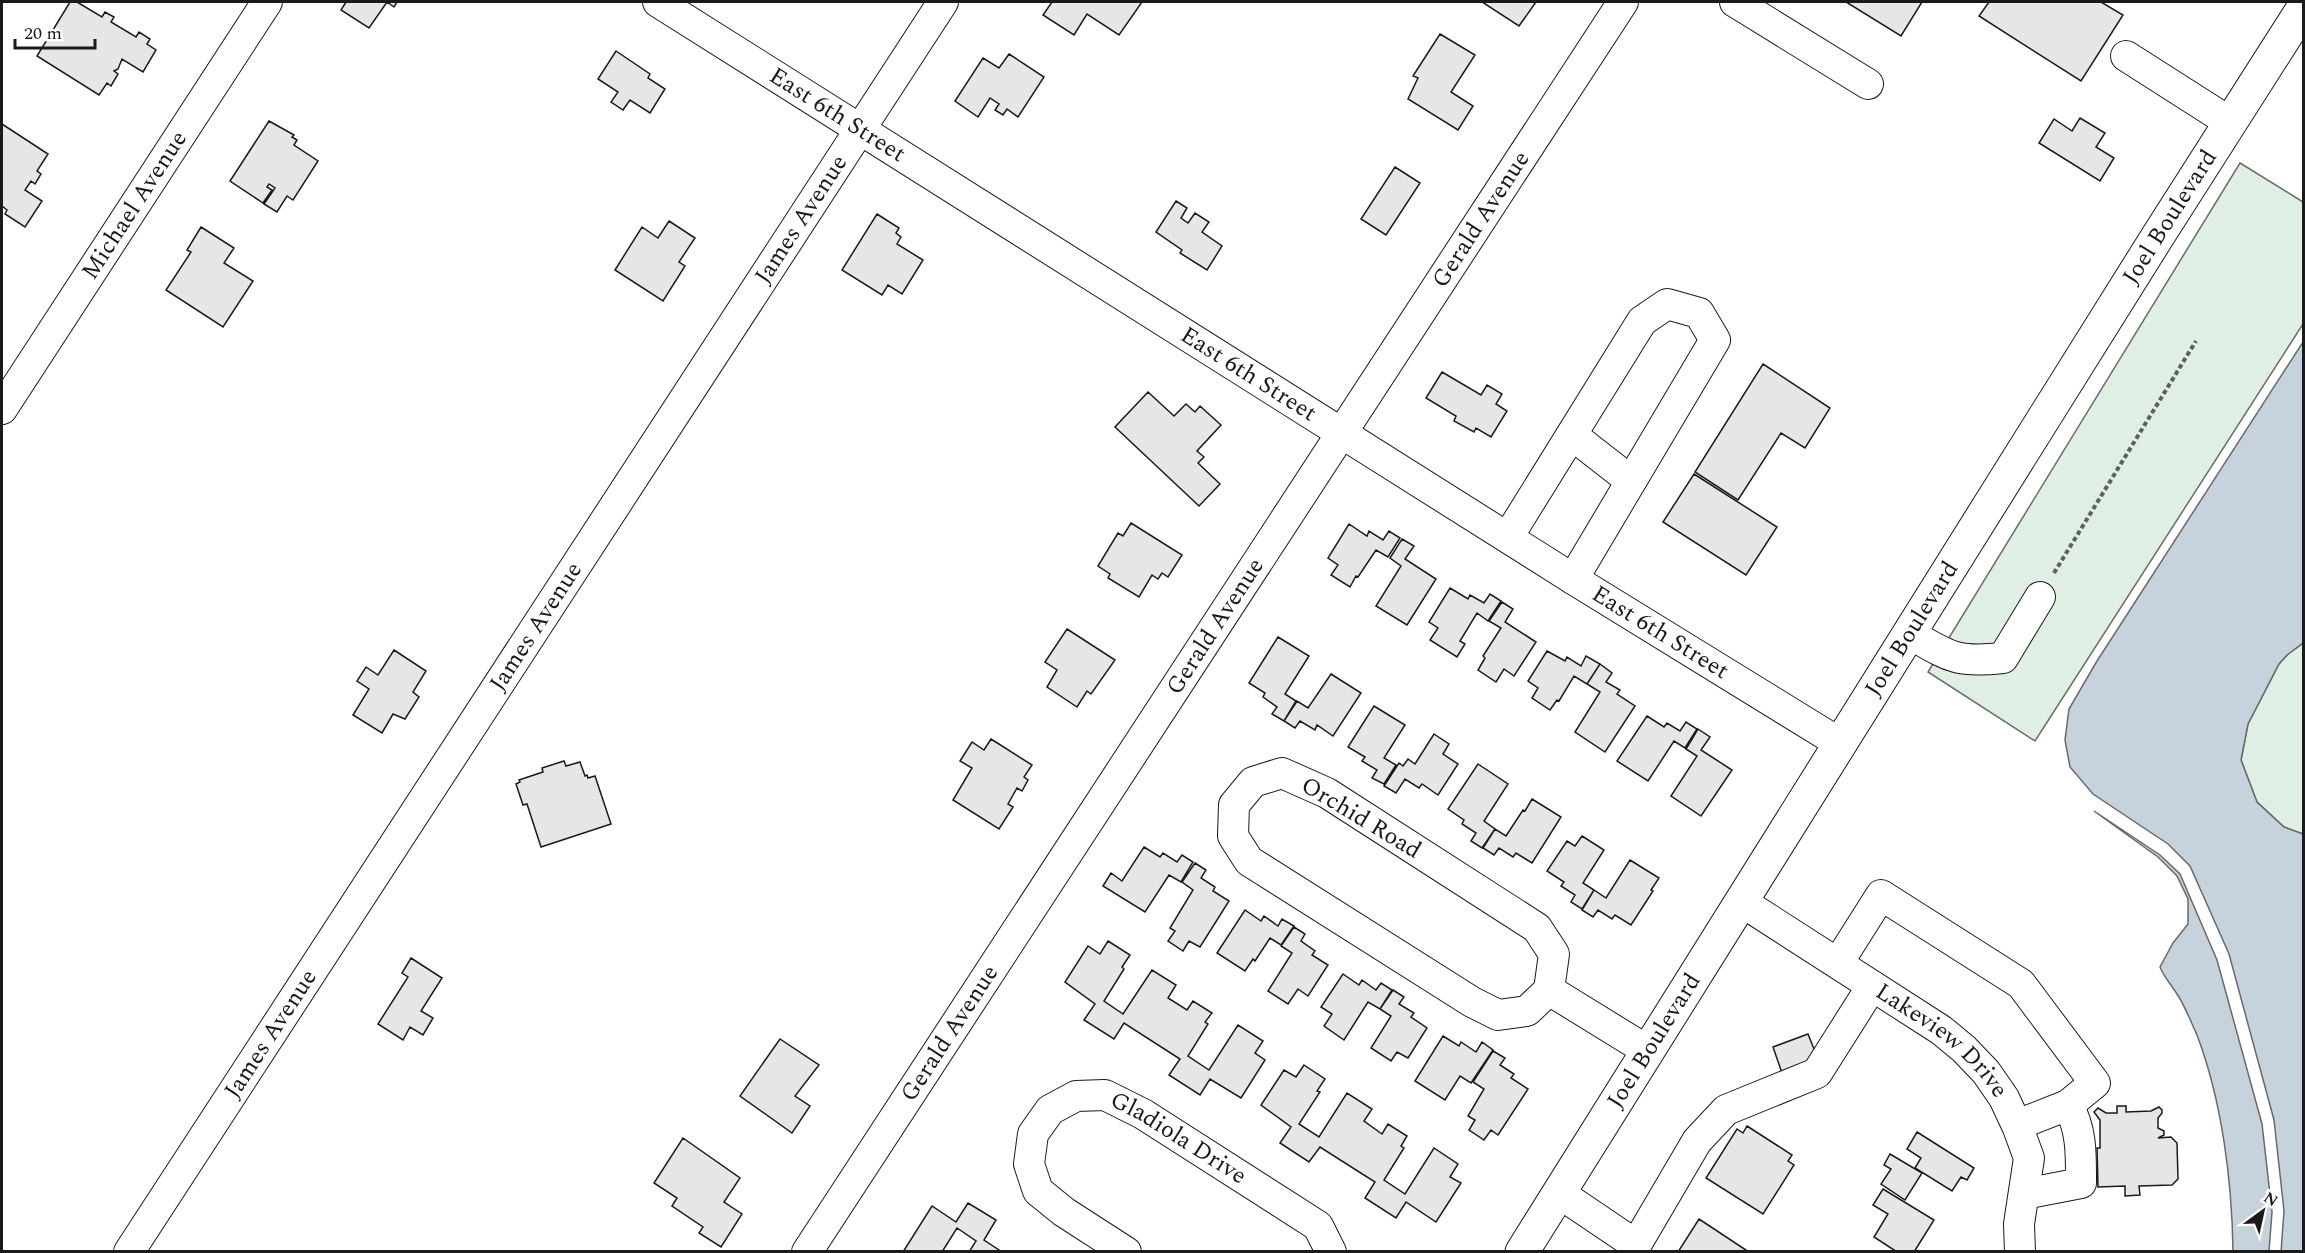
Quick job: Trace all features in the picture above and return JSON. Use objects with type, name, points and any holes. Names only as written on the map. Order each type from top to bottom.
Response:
[{"type":"main road","name":"Joel Boulevard","points":[[1522,1251],[2156,239],[2304,7]]},
{"type":"street","name":"Michael Avenue","points":[[2,409],[267,2]]},
{"type":"street","name":"East 6th Street","points":[[658,2],[1573,579],[1841,744]]},
{"type":"street","name":"James Avenue","points":[[129,1251],[943,2]]},
{"type":"street","name":"Gerald Avenue","points":[[807,1251],[1623,2]]},
{"type":"street","points":[[1735,2],[1868,84]]},
{"type":"street","points":[[2126,56],[2230,123]]},
{"type":"street","points":[[1508,537],[1642,321],[1667,304],[1699,313],[1715,340],[1573,579]]},
{"type":"street","points":[[1572,435],[1631,482]]},
{"type":"street","points":[[1910,634],[1952,657],[1973,662],[2003,658],[2040,597]]},
{"type":"street","name":"Orchid Road","points":[[1282,773],[1327,793],[1537,928],[1554,954],[1549,990],[1527,1011],[1498,1015],[1472,1002],[1249,861],[1233,836],[1234,806],[1253,782],[1282,773]]},
{"type":"street","points":[[1838,963],[1881,895],[2020,984],[2095,1083],[2068,1106],[2017,1125]]},
{"type":"street","name":"Lakeview Drive","points":[[1742,902],[1941,1030],[1986,1072],[2004,1098],[2017,1125],[2028,1158],[2020,1238]]},
{"type":"street","points":[[1559,1193],[1634,1248],[1697,1141],[1726,1110],[1817,1073],[1872,986]]},
{"type":"street","points":[[1549,990],[1648,1051]]},
{"type":"street","name":"Gladiola Drive","points":[[1126,1251],[1064,1212],[1038,1191],[1029,1164],[1033,1134],[1050,1110],[1076,1096],[1105,1095],[1143,1114],[1318,1226],[1331,1251]]},
{"type":"street","points":[[2024,1194],[2081,1183],[2082,1148],[2076,1120],[2068,1106]]},
{"type":"street","points":[[2002,1251],[2020,1238]]},
{"type":"path","points":[[2040,597],[2196,341]]},
{"type":"green space","points":[[2240,163],[2303,202],[2303,324],[2035,741],[1928,672]]},
{"type":"green space","points":[[2303,643],[2303,834],[2284,827],[2257,802],[2241,760],[2248,724],[2279,664]]},
{"type":"shaded area","points":[[2303,342],[2303,643],[2279,664],[2248,724],[2241,760],[2257,802],[2284,827],[2303,834],[2303,1251],[2281,1252],[2284,1211],[2274,1120],[2229,954],[2190,866],[2168,844],[2093,794],[2070,767],[2065,740],[2069,709],[2097,661]]},
{"type":"shaded area","points":[[2094,811],[2160,855],[2180,874],[2217,960],[2262,1124],[2272,1212],[2269,1251],[2233,1251],[2228,1169],[2213,1087],[2206,1060],[2190,1019],[2160,967],[2173,943],[2188,924],[2188,899],[2177,876],[2158,857]]},
{"type":"building","points":[[70,2],[77,2],[102,17],[105,12],[114,17],[111,22],[136,37],[139,32],[150,39],[147,44],[156,50],[143,72],[122,59],[118,69],[114,71],[118,74],[111,86],[107,83],[99,95],[37,56]]},
{"type":"building","points":[[346,2],[387,2],[369,28],[341,10]]},
{"type":"building","points":[[387,2],[397,2],[394,7]]},
{"type":"building","points":[[1052,2],[1142,2],[1119,35],[1087,14],[1074,35],[1043,15]]},
{"type":"building","points":[[1482,2],[1536,2],[1519,26]]},
{"type":"building","points":[[1846,2],[1922,2],[1901,36]]},
{"type":"building","points":[[1989,2],[2101,2],[2123,15],[2081,81],[1979,16]]},
{"type":"building","points":[[1440,34],[1475,55],[1451,92],[1473,106],[1458,130],[1408,99],[1418,78],[1413,76]]},
{"type":"building","points":[[616,51],[650,74],[648,78],[665,89],[650,113],[630,100],[623,110],[611,102],[618,92],[598,79]]},
{"type":"building","points":[[1009,54],[1044,77],[1018,117],[1007,109],[1003,115],[995,110],[999,104],[990,98],[978,117],[955,101],[983,58],[999,68]]},
{"type":"building","points":[[2080,118],[2105,133],[2096,147],[2114,158],[2100,181],[2039,143],[2054,119],[2072,131]]},
{"type":"building","points":[[269,121],[294,135],[292,137],[297,140],[294,145],[318,161],[293,200],[287,196],[277,212],[264,204],[275,188],[269,184],[267,187],[272,190],[263,203],[230,181]]},
{"type":"building","points":[[2,124],[48,154],[37,171],[41,174],[35,184],[31,181],[25,190],[42,201],[25,227],[5,214],[7,210],[2,206]]},
{"type":"building","points":[[1395,167],[1420,183],[1386,235],[1361,219]]},
{"type":"building","points":[[1176,201],[1187,208],[1181,218],[1188,223],[1195,213],[1209,222],[1202,232],[1222,246],[1207,270],[1180,253],[1182,250],[1156,232]]},
{"type":"building","points":[[877,214],[899,228],[896,233],[901,237],[897,244],[923,260],[902,294],[888,285],[882,295],[842,270]]},
{"type":"building","points":[[669,221],[695,238],[679,262],[685,266],[663,301],[615,270],[642,227],[658,238]]},
{"type":"building","points":[[201,227],[234,248],[224,263],[253,281],[223,327],[166,290],[191,252],[187,250]]},
{"type":"building","points":[[1763,364],[1830,408],[1805,448],[1781,433],[1738,500],[1695,472]]},
{"type":"building","points":[[1442,372],[1481,395],[1487,385],[1502,394],[1496,404],[1507,411],[1491,437],[1476,428],[1474,432],[1454,421],[1456,416],[1426,398]]},
{"type":"building","points":[[1148,392],[1174,416],[1186,404],[1195,412],[1200,406],[1221,425],[1197,451],[1204,457],[1198,463],[1220,484],[1199,506],[1115,427]]},
{"type":"building","points":[[1694,474],[1777,527],[1746,575],[1663,522]]},
{"type":"building","points":[[1131,523],[1182,555],[1168,577],[1162,573],[1158,579],[1152,575],[1139,597],[1108,578],[1110,574],[1098,566],[1118,533],[1123,536]]},
{"type":"building","points":[[1349,524],[1367,536],[1369,531],[1383,540],[1389,531],[1400,538],[1388,557],[1376,550],[1350,587],[1331,575],[1338,565],[1328,558]]},
{"type":"building","points":[[1402,539],[1414,546],[1405,559],[1436,579],[1407,625],[1376,606],[1401,566],[1390,558]]},
{"type":"building","points":[[1450,588],[1468,599],[1470,595],[1484,603],[1490,594],[1501,601],[1488,621],[1477,613],[1460,641],[1465,644],[1457,657],[1430,640],[1438,628],[1429,622]]},
{"type":"building","points":[[1502,602],[1513,609],[1505,622],[1536,642],[1514,676],[1504,669],[1496,682],[1478,670],[1485,658],[1483,656],[1501,628],[1489,621]]},
{"type":"building","points":[[1067,629],[1115,660],[1091,694],[1087,691],[1077,707],[1047,687],[1057,670],[1045,662]]},
{"type":"building","points":[[1278,637],[1309,656],[1285,694],[1296,701],[1284,721],[1272,714],[1277,707],[1263,697],[1265,693],[1249,683]]},
{"type":"building","points":[[394,650],[426,671],[413,692],[419,697],[405,719],[393,714],[382,733],[353,715],[369,689],[357,681],[366,667],[378,675]]},
{"type":"building","points":[[1547,651],[1565,661],[1567,657],[1581,666],[1586,656],[1600,664],[1587,684],[1574,676],[1559,701],[1557,700],[1550,710],[1532,698],[1538,688],[1528,681]]},
{"type":"building","points":[[1600,664],[1612,673],[1606,682],[1620,690],[1617,694],[1635,706],[1605,752],[1575,732],[1600,692],[1587,684]]},
{"type":"building","points":[[1331,674],[1361,693],[1333,736],[1317,725],[1315,730],[1300,721],[1295,728],[1284,721],[1297,701],[1308,708]]},
{"type":"building","points":[[1374,706],[1405,725],[1384,758],[1396,765],[1384,784],[1372,778],[1377,770],[1362,761],[1365,757],[1348,747]]},
{"type":"building","points":[[1647,716],[1664,727],[1667,723],[1680,731],[1686,722],[1697,729],[1685,748],[1674,741],[1648,781],[1617,761]]},
{"type":"building","points":[[1698,729],[1710,737],[1701,750],[1732,770],[1701,816],[1671,796],[1697,756],[1686,749]]},
{"type":"building","points":[[1434,734],[1449,744],[1443,754],[1458,764],[1438,795],[1422,784],[1419,788],[1405,779],[1396,793],[1384,786],[1399,763],[1403,766],[1408,759],[1415,764]]},
{"type":"building","points":[[991,739],[1032,765],[1024,777],[1028,780],[1022,791],[1017,788],[1008,804],[1013,807],[999,829],[953,800],[972,768],[960,761],[972,742],[984,750]]},
{"type":"building","points":[[564,761],[566,766],[580,762],[585,776],[587,775],[588,778],[595,776],[611,824],[541,847],[527,804],[523,805],[516,784],[520,782],[519,780],[543,772],[542,768]]},
{"type":"building","points":[[1478,764],[1508,784],[1484,821],[1495,829],[1482,848],[1471,841],[1476,833],[1462,824],[1464,820],[1448,809]]},
{"type":"building","points":[[1532,799],[1561,817],[1532,863],[1516,853],[1513,857],[1499,848],[1494,855],[1483,848],[1495,829],[1506,836]]},
{"type":"building","points":[[1582,836],[1604,850],[1583,883],[1594,890],[1582,909],[1571,902],[1575,895],[1561,886],[1564,882],[1547,871],[1567,841],[1575,846]]},
{"type":"building","points":[[1144,847],[1160,857],[1163,853],[1177,862],[1182,855],[1193,862],[1181,882],[1169,875],[1145,912],[1103,886],[1111,873],[1122,881]]},
{"type":"building","points":[[1630,860],[1659,878],[1631,925],[1615,915],[1612,919],[1598,910],[1593,917],[1582,910],[1594,890],[1606,898]]},
{"type":"building","points":[[1195,863],[1206,870],[1201,878],[1215,887],[1213,891],[1229,901],[1200,947],[1189,941],[1183,951],[1168,941],[1175,931],[1170,928],[1193,890],[1182,882]]},
{"type":"building","points":[[1245,910],[1261,921],[1264,916],[1278,926],[1282,919],[1294,926],[1281,945],[1270,938],[1255,961],[1253,959],[1245,971],[1217,953]]},
{"type":"building","points":[[1294,927],[1305,934],[1301,941],[1315,951],[1312,955],[1328,965],[1308,996],[1298,989],[1288,1004],[1268,991],[1292,953],[1281,946]]},
{"type":"building","points":[[1108,941],[1130,955],[1104,1001],[1123,1014],[1152,970],[1176,985],[1168,998],[1187,1010],[1193,1001],[1212,1013],[1205,1022],[1208,1024],[1188,1056],[1209,1070],[1238,1025],[1263,1041],[1255,1053],[1265,1060],[1241,1098],[1210,1079],[1200,1095],[1169,1075],[1180,1059],[1124,1023],[1114,1039],[1084,1020],[1095,1004],[1065,982],[1088,946],[1100,954]]},
{"type":"building","points":[[411,958],[442,978],[421,1011],[433,1018],[423,1035],[410,1027],[403,1040],[378,1024],[408,977],[402,973]]},
{"type":"building","points":[[1343,974],[1359,985],[1362,980],[1376,990],[1381,983],[1392,990],[1380,1009],[1368,1002],[1344,1040],[1324,1026],[1332,1014],[1321,1007]]},
{"type":"building","points":[[1393,990],[1404,997],[1399,1004],[1414,1013],[1411,1017],[1427,1028],[1408,1058],[1397,1052],[1391,1061],[1371,1048],[1391,1016],[1380,1009]]},
{"type":"building","points":[[1808,1034],[1818,1059],[1782,1073],[1773,1047]]},
{"type":"building","points":[[1443,1036],[1459,1046],[1461,1042],[1476,1052],[1482,1042],[1493,1050],[1471,1083],[1460,1076],[1445,1100],[1415,1081]]},
{"type":"building","points":[[780,1039],[819,1065],[795,1096],[810,1106],[792,1133],[740,1096]]},
{"type":"building","points":[[1493,1051],[1505,1058],[1500,1065],[1514,1074],[1511,1078],[1528,1089],[1498,1135],[1491,1130],[1484,1140],[1469,1130],[1475,1120],[1468,1116],[1484,1089],[1473,1082]]},
{"type":"building","points":[[1304,1065],[1325,1079],[1317,1091],[1320,1092],[1299,1124],[1319,1137],[1347,1093],[1372,1109],[1364,1121],[1382,1134],[1388,1124],[1407,1136],[1401,1146],[1404,1148],[1384,1180],[1405,1194],[1434,1148],[1458,1164],[1450,1177],[1461,1183],[1436,1222],[1406,1202],[1396,1218],[1365,1198],[1375,1182],[1320,1147],[1309,1162],[1280,1143],[1291,1127],[1261,1105],[1284,1070],[1296,1077]]},
{"type":"building","points":[[2117,1106],[2126,1106],[2126,1112],[2151,1111],[2159,1107],[2162,1110],[2158,1118],[2158,1128],[2164,1131],[2164,1135],[2158,1138],[2171,1137],[2177,1143],[2178,1179],[2172,1185],[2139,1186],[2140,1195],[2125,1196],[2125,1186],[2098,1187],[2097,1148],[2100,1148],[2100,1120],[2094,1112],[2098,1108],[2106,1113],[2117,1113]]},
{"type":"building","points":[[1747,1126],[1792,1155],[1788,1161],[1794,1165],[1763,1214],[1706,1178],[1737,1129],[1743,1133]]},
{"type":"building","points":[[1917,1132],[1974,1168],[1967,1180],[1961,1177],[1952,1191],[1915,1168],[1921,1158],[1907,1149]]},
{"type":"building","points":[[683,1138],[740,1178],[724,1202],[742,1214],[721,1247],[699,1233],[703,1227],[672,1206],[677,1198],[654,1183]]},
{"type":"building","points":[[1890,1154],[1922,1173],[1905,1200],[1881,1184],[1891,1169],[1884,1165]]},
{"type":"building","points":[[1883,1189],[1934,1220],[1914,1252],[1897,1252],[1874,1237],[1888,1214],[1873,1205]]},
{"type":"building","points":[[968,1203],[996,1220],[984,1240],[1002,1252],[969,1252],[976,1241],[957,1228],[942,1252],[903,1252],[932,1206],[956,1222]]},
{"type":"building","points":[[1699,1219],[1749,1252],[1678,1252]]}]
